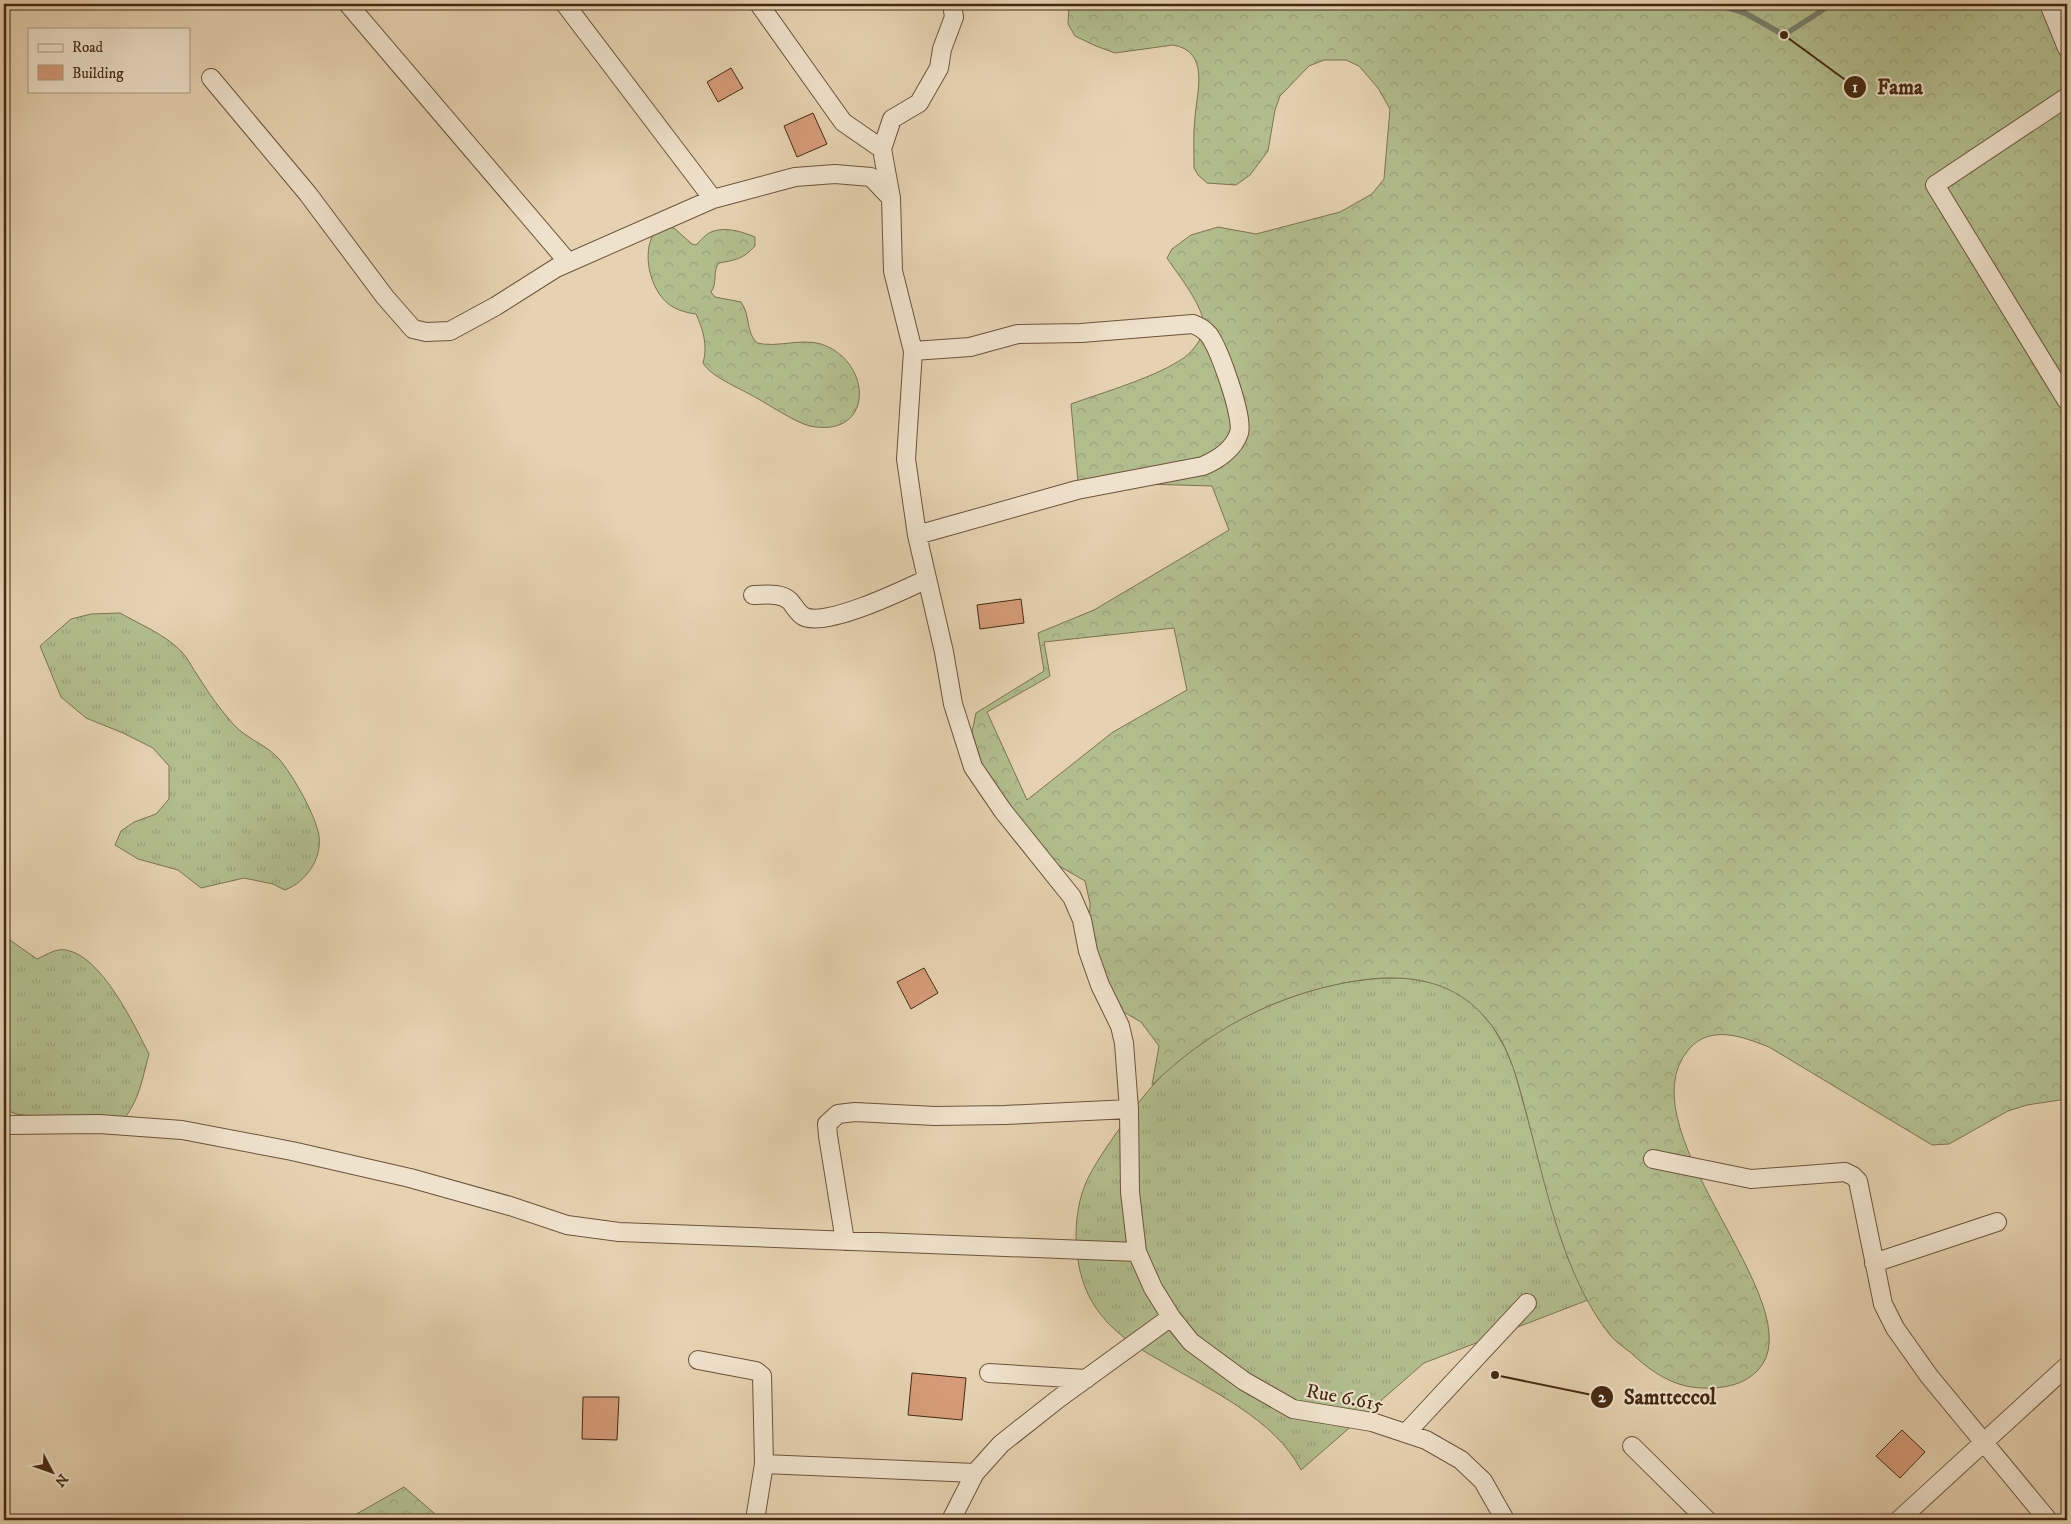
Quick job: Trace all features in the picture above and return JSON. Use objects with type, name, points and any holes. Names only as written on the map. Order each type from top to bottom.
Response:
[{"type":"street","points":[[348,4],[568,262]]},
{"type":"street","points":[[565,4],[712,199]]},
{"type":"street","points":[[759,4],[843,122],[882,149],[892,119],[919,103],[939,68],[942,49],[954,17],[952,4]]},
{"type":"street","points":[[2048,4],[2067,48]]},
{"type":"street","points":[[211,78],[308,194],[412,329],[426,332],[450,331],[496,306],[556,268],[712,199],[795,177],[835,174],[872,177],[891,198]]},
{"type":"street","points":[[2067,97],[1935,185],[2067,401]]},
{"type":"street","name":"Rue 6.615","points":[[882,149],[891,198],[893,271],[913,351],[906,459],[916,535],[953,704],[973,767],[1003,810],[1072,897],[1082,920],[1088,951],[1100,985],[1120,1026],[1124,1043],[1129,1109],[1130,1192],[1137,1252],[1153,1288],[1170,1317],[1191,1342],[1244,1381],[1293,1409],[1372,1422],[1426,1440],[1461,1460],[1483,1481],[1504,1520]]},
{"type":"street","points":[[913,351],[970,347],[1018,334],[1081,333],[1193,324],[1202,328],[1210,337],[1227,373],[1238,415],[1239,433],[1227,452],[1217,460],[1204,466],[1077,490],[916,535]]},
{"type":"street","points":[[753,595],[776,594],[788,599],[803,616],[817,620],[871,603],[927,579]]},
{"type":"street","points":[[844,1241],[827,1124],[838,1114],[855,1112],[935,1116],[1005,1115],[1129,1109]]},
{"type":"street","points":[[4,1125],[99,1124],[182,1130],[292,1151],[410,1178],[568,1224],[602,1229],[718,1237],[1137,1252]]},
{"type":"street","points":[[1653,1159],[1751,1179],[1845,1172],[1853,1176],[1858,1182],[1883,1304],[1895,1328],[1929,1376],[2048,1520]]},
{"type":"street","points":[[1874,1263],[1998,1222]]},
{"type":"street","points":[[1406,1433],[1528,1303]]},
{"type":"street","points":[[952,1520],[975,1473],[1001,1444],[1170,1317]]},
{"type":"street","points":[[698,1360],[756,1371],[762,1376],[764,1464],[755,1520]]},
{"type":"street","points":[[1899,1520],[2067,1366]]},
{"type":"street","points":[[989,1373],[1086,1379]]},
{"type":"street","points":[[1632,1446],[1707,1520]]},
{"type":"street","points":[[764,1464],[975,1473]]},
{"type":"green space","points":[[1069,4],[2067,4],[2067,1099],[2027,1105],[2008,1111],[1949,1144],[1932,1145],[1769,1047],[1728,1035],[1707,1037],[1698,1041],[1689,1049],[1674,1085],[1680,1127],[1699,1174],[1748,1270],[1765,1313],[1768,1350],[1750,1377],[1743,1381],[1719,1388],[1678,1384],[1649,1368],[1610,1335],[1594,1312],[1568,1258],[1509,1057],[1492,1026],[1463,997],[1446,988],[1428,982],[1409,979],[1370,979],[1321,988],[1294,996],[1243,1018],[1196,1048],[1152,1085],[1159,1046],[1141,1022],[1117,1008],[1089,933],[1090,903],[1085,881],[1040,855],[993,801],[972,732],[976,713],[1044,671],[1038,633],[1094,610],[1229,530],[1212,486],[1078,482],[1071,404],[1130,384],[1160,371],[1185,357],[1198,343],[1204,329],[1199,308],[1167,258],[1172,249],[1191,235],[1218,227],[1256,234],[1340,212],[1372,194],[1384,179],[1390,109],[1378,88],[1359,66],[1346,60],[1324,60],[1309,66],[1280,96],[1275,110],[1268,151],[1250,175],[1236,185],[1207,183],[1198,175],[1194,168],[1194,130],[1199,74],[1197,64],[1192,55],[1185,49],[1173,45],[1115,53],[1075,36],[1068,24]],"holes":[[[1174,628],[1187,690],[1113,732],[1027,800],[987,712],[1050,676],[1044,642]]]},
{"type":"green space","points":[[663,227],[674,228],[692,244],[696,245],[707,234],[716,230],[734,230],[755,237],[755,246],[747,254],[735,260],[719,263],[711,292],[715,297],[741,302],[751,334],[757,343],[813,342],[838,353],[850,366],[858,381],[859,396],[856,410],[846,421],[831,427],[804,424],[725,381],[707,368],[703,363],[704,338],[696,314],[673,307],[659,294],[651,276],[648,256],[649,246],[653,236]]},
{"type":"green space","points":[[120,613],[160,635],[181,651],[219,707],[234,725],[274,754],[291,775],[303,796],[319,836],[318,853],[311,869],[293,886],[285,890],[273,884],[244,878],[201,888],[178,870],[138,859],[115,845],[121,831],[134,822],[156,814],[169,799],[169,766],[153,748],[86,718],[61,697],[40,646],[71,619],[91,614]]},
{"type":"green space","points":[[4,936],[37,959],[59,950],[66,950],[79,955],[104,978],[126,1010],[149,1054],[134,1103],[116,1128],[16,1114],[4,1109]]},
{"type":"green space","points":[[1407,978],[1433,983],[1454,991],[1475,1006],[1493,1027],[1505,1048],[1514,1069],[1568,1258],[1588,1300],[1424,1363],[1301,1470],[1275,1435],[1258,1420],[1219,1394],[1152,1356],[1117,1332],[1102,1317],[1088,1294],[1078,1262],[1076,1226],[1078,1209],[1088,1178],[1130,1114],[1167,1070],[1201,1042],[1248,1015],[1304,993],[1324,987],[1363,980]]},
{"type":"green space","points":[[404,1487],[442,1520],[352,1520],[353,1516]]},
{"type":"building","points":[[731,68],[743,88],[718,102],[707,82]]},
{"type":"building","points":[[813,113],[827,144],[797,157],[784,126]]},
{"type":"building","points":[[1021,599],[1024,623],[980,629],[977,605]]},
{"type":"building","points":[[924,968],[938,993],[911,1009],[897,982]]},
{"type":"building","points":[[912,1373],[966,1378],[962,1420],[908,1415]]},
{"type":"building","points":[[583,1397],[619,1397],[617,1440],[582,1439]]},
{"type":"building","points":[[1902,1430],[1925,1452],[1900,1478],[1876,1456]]},
{"type":"waterway","points":[[1716,4],[1745,13],[1784,35],[1832,4]]},
{"type":"place","name":"Fama","points":[[1784,35]]},
{"type":"place","name":"Samtteccol","points":[[1495,1375]]}]
